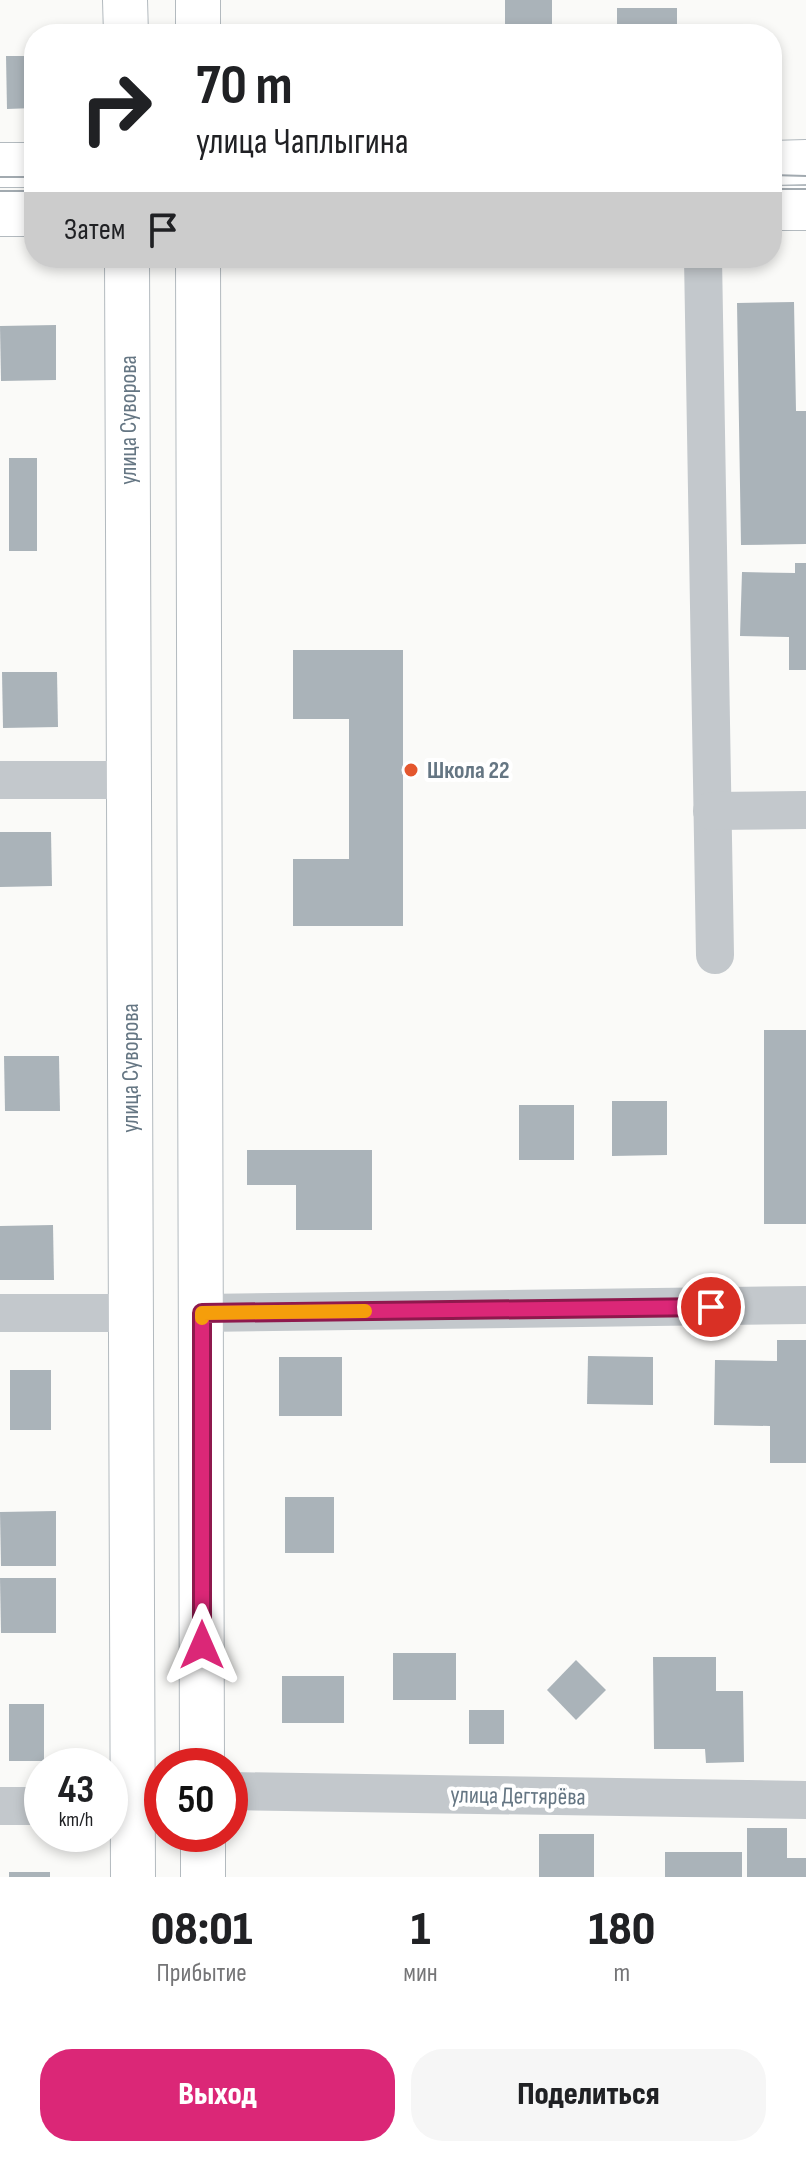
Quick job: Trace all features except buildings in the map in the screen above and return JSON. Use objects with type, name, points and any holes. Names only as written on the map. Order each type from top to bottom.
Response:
[{"type":"main road","points":[[125,0],[126,24]]},
{"type":"main road","points":[[198,0],[198,24]]},
{"type":"main road","points":[[782,163],[806,162]]},
{"type":"main road","points":[[0,165],[24,165]]},
{"type":"main road","points":[[782,208],[806,208]]},
{"type":"main road","points":[[0,214],[24,214]]},
{"type":"main road","name":"улица Суворова","points":[[123,1748],[132,1313],[127,268]]},
{"type":"main road","points":[[198,268],[202,1748]]},
{"type":"main road","name":"улица Суворова","points":[[128,1845],[133,1877]]},
{"type":"main road","points":[[203,1852],[203,1877]]},
{"type":"street","points":[[703,268],[715,955]]},
{"type":"street","points":[[0,780],[128,780]]},
{"type":"street","points":[[712,811],[806,810]]},
{"type":"street","points":[[202,1313],[806,1305]]},
{"type":"street","points":[[0,1313],[132,1313]]},
{"type":"street","name":"улица Дегтярёва","points":[[248,1791],[806,1800]]},
{"type":"street","points":[[0,1806],[24,1806]]},
{"type":"tram line","points":[[782,175],[806,176]]},
{"type":"tram line","points":[[0,177],[24,177]]},
{"type":"tram line","points":[[782,189],[806,189]]},
{"type":"tram line","points":[[0,191],[24,191]]},
{"type":"slow traffic","points":[[202,1318],[202,1313],[365,1311]]},
{"type":"place","name":"Школа 22","points":[[411,770]]},
{"type":"route","points":[[202,1645],[202,1313],[711,1307]]}]
